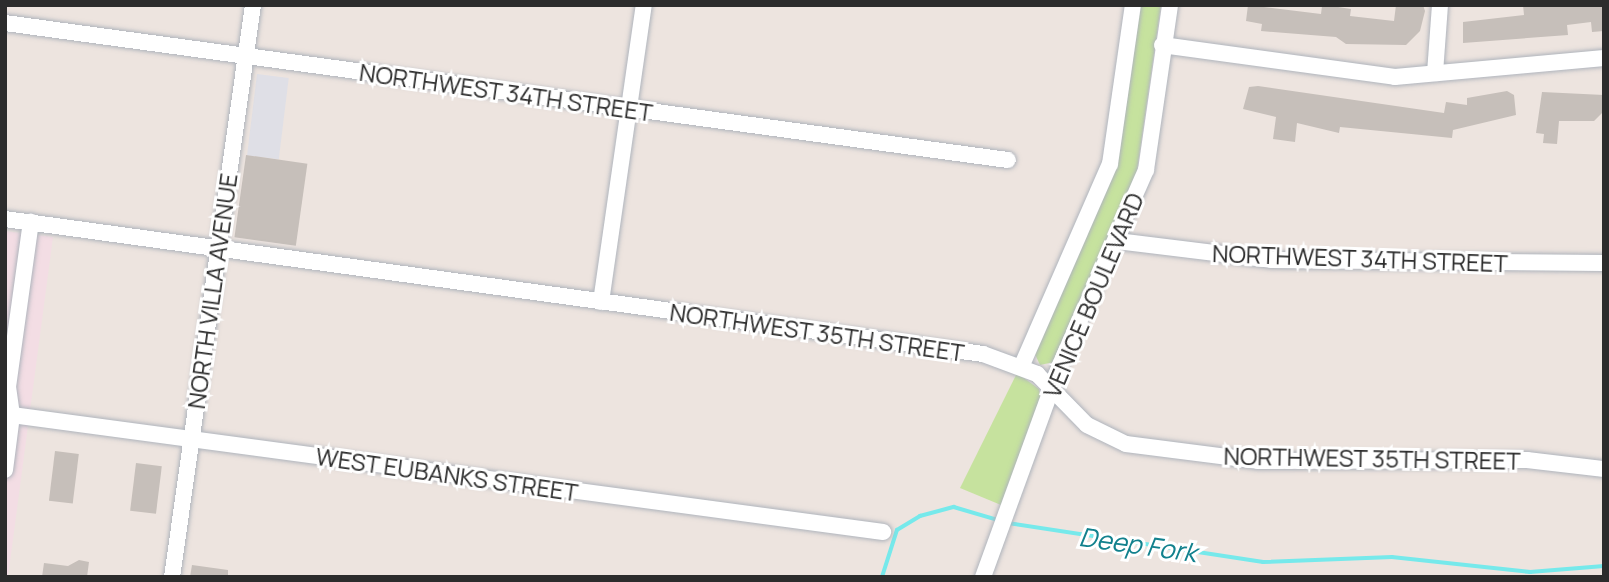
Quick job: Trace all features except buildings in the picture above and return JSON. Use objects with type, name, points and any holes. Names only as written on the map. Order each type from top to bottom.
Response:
[{"type":"street","name":"NORTH VILLA AVENUE","points":[[172,577],[253,5]]},
{"type":"street","points":[[601,302],[644,5]]},
{"type":"street","name":"VENICE BOULEVARD","points":[[1021,365],[1110,164],[1133,5]]},
{"type":"street","name":"VENICE BOULEVARD","points":[[983,577],[1052,387],[1146,170],[1162,45],[1170,5]]},
{"type":"street","points":[[1435,74],[1440,5]]},
{"type":"street","name":"NORTHWEST 34TH STREET","points":[[5,23],[1008,160]]},
{"type":"street","points":[[1162,45],[1364,75],[1435,74],[1604,58]]},
{"type":"street","name":"NORTHWEST 35TH STREET","points":[[5,219],[983,355],[1021,365],[1052,387],[1096,432],[1143,447],[1258,461],[1527,460],[1604,469]]},
{"type":"street","points":[[5,470],[12,415],[8,387],[9,350],[31,222]]},
{"type":"street","name":"NORTHWEST 34TH STREET","points":[[1116,241],[1271,260],[1604,263]]},
{"type":"street","name":"WEST EUBANKS STREET","points":[[12,415],[883,532]]},
{"type":"shaded area","points":[[257,74],[289,78],[279,159],[247,155]]},
{"type":"shaded area","points":[[5,231],[53,237],[8,577],[5,577]]},
{"type":"green space","points":[[1138,5],[1161,5],[1135,184],[1054,362],[1040,365],[1034,352],[1113,173]]},
{"type":"green space","points":[[1017,373],[1039,389],[1041,401],[1001,505],[960,488]]},
{"type":"waterway","points":[[882,577],[897,530],[920,516],[954,507],[998,520]]},
{"type":"waterway","name":"Deep Fork","points":[[1008,523],[1263,562],[1392,557],[1530,572],[1604,566]]}]
